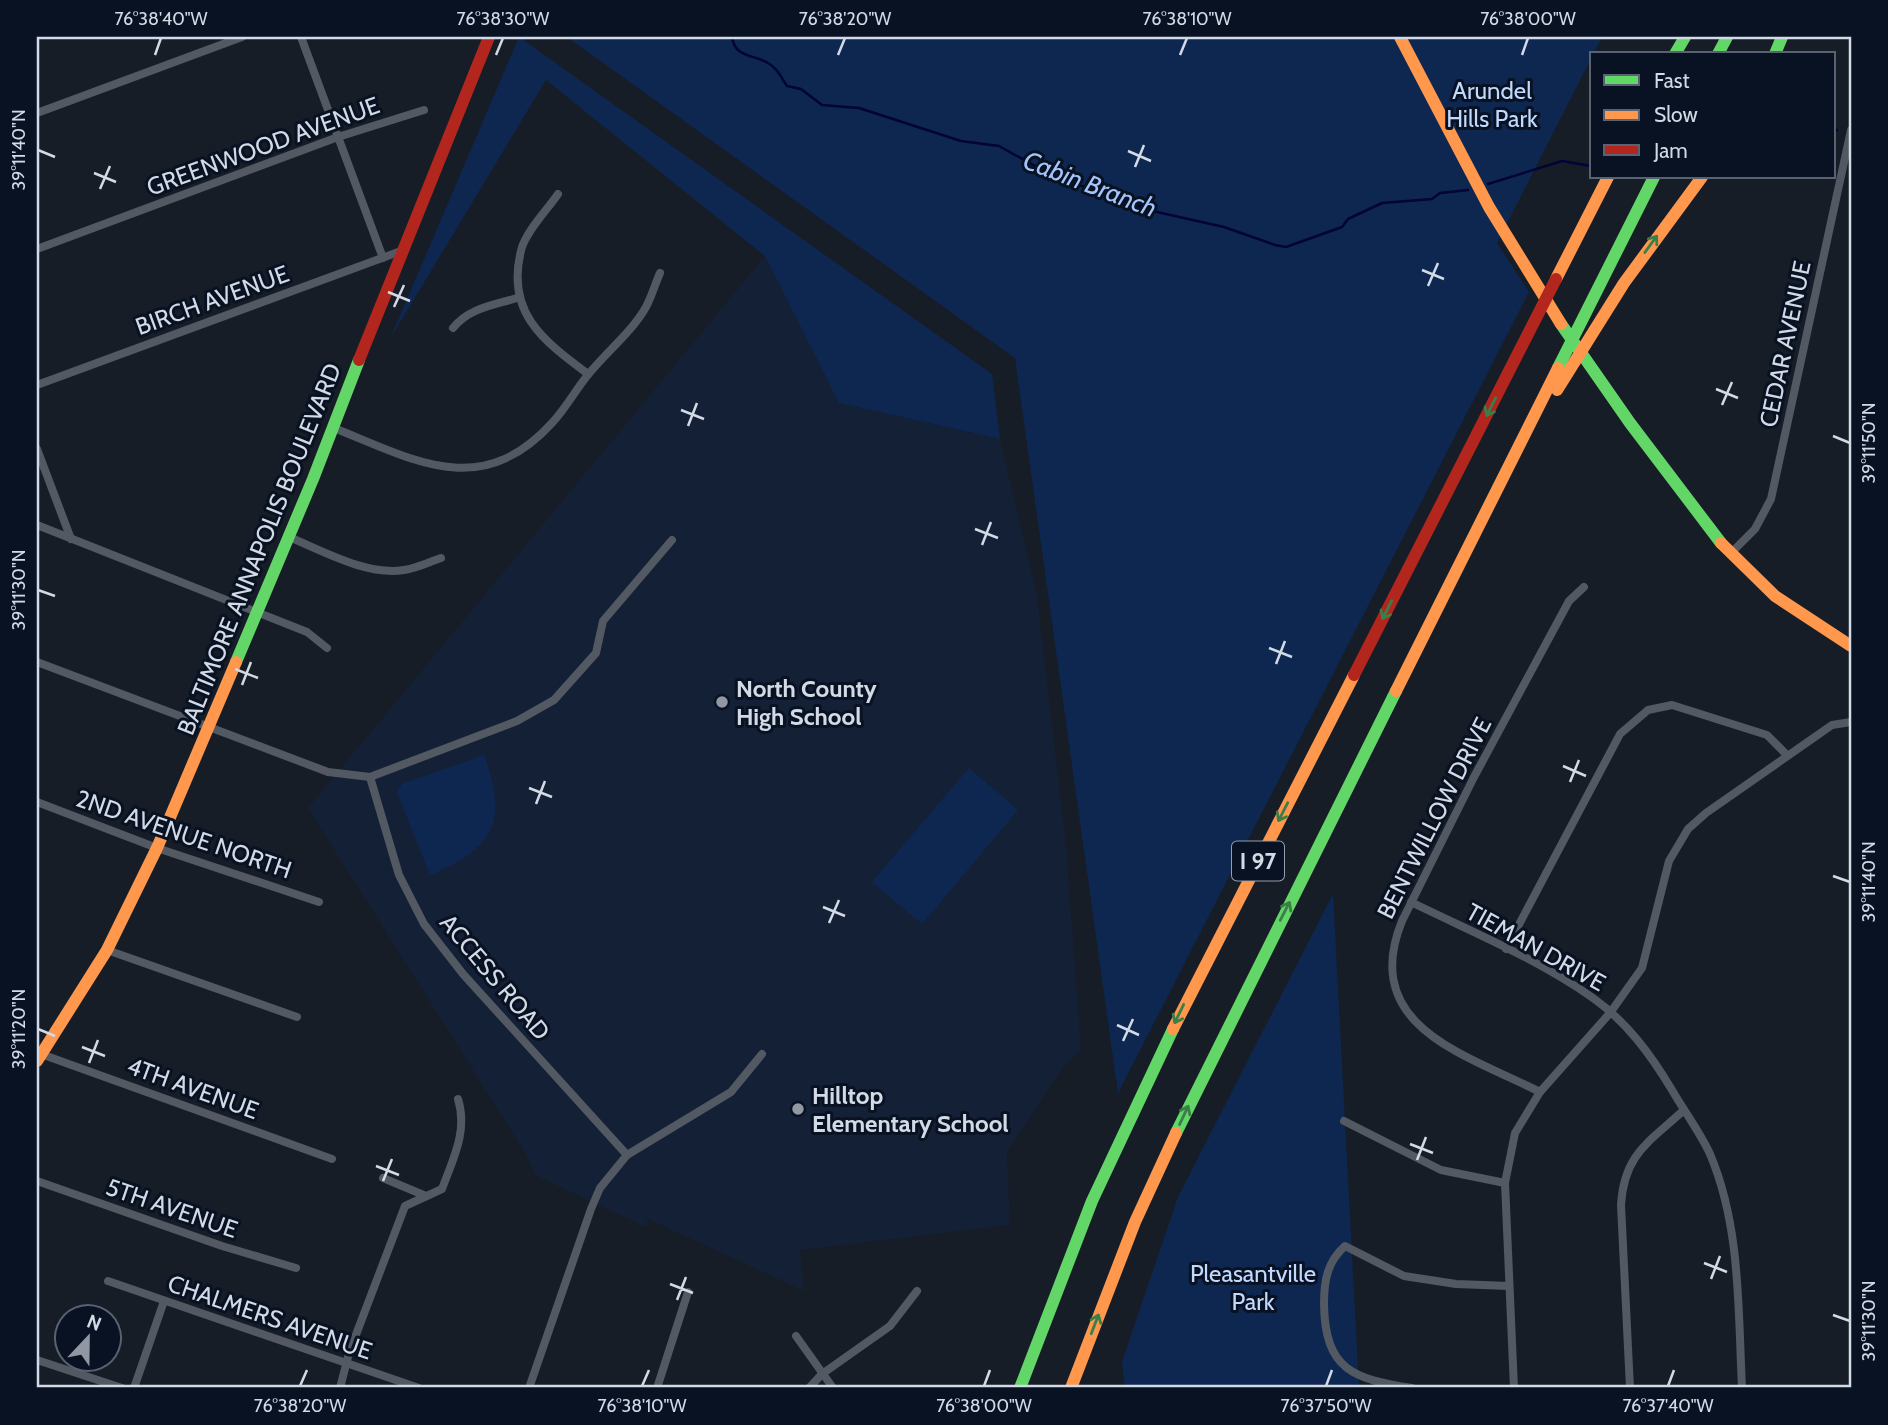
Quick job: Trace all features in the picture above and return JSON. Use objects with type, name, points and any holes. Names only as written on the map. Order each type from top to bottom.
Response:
[{"type":"main road","name":"BALTIMORE ANNAPOLIS BOULEVARD","points":[[39,1057],[107,950],[157,848],[334,428],[401,251],[489,37]]},
{"type":"main road","points":[[1400,37],[1456,149],[1529,271],[1644,443],[1731,553],[1770,593],[1851,646]]},
{"type":"main road","name":"I 97","points":[[1020,1388],[1087,1214],[1154,1066],[1607,178]]},
{"type":"main road","points":[[1563,368],[1584,315],[1653,178]]},
{"type":"main road","name":"I 97","points":[[1072,1388],[1110,1284],[1171,1141],[1397,688],[1563,368],[1701,178]]},
{"type":"street","points":[[37,113],[242,37]]},
{"type":"street","points":[[301,37],[383,258]]},
{"type":"street","name":"GREENWOOD AVENUE","points":[[37,249],[338,136],[424,110]]},
{"type":"street","name":"CEDAR AVENUE","points":[[1731,553],[1755,529],[1771,499],[1851,130]]},
{"type":"street","points":[[558,194],[522,246],[517,298],[532,326],[588,374]]},
{"type":"street","name":"BIRCH AVENUE","points":[[37,385],[401,251]]},
{"type":"street","points":[[334,428],[430,466],[464,469],[493,464],[525,447],[552,423],[588,374],[645,309],[660,273]]},
{"type":"street","points":[[453,328],[461,318],[476,310],[517,298]]},
{"type":"street","points":[[37,449],[71,539]]},
{"type":"street","points":[[37,525],[307,632],[327,648]]},
{"type":"street","points":[[289,537],[369,567],[387,571],[405,570],[441,558]]},
{"type":"street","points":[[37,662],[328,772],[370,777],[517,722],[554,700],[596,653],[603,621],[672,540]]},
{"type":"street","name":"BENTWILLOW DRIVE","points":[[1540,1092],[1427,1035],[1399,999],[1390,968],[1395,939],[1411,902],[1563,612],[1584,587]]},
{"type":"street","points":[[1506,949],[1620,734],[1648,710],[1672,705],[1736,724],[1767,735],[1787,755]]},
{"type":"street","points":[[1514,1388],[1505,1182],[1515,1133],[1540,1092],[1610,1013],[1642,968],[1670,861],[1688,829],[1832,725],[1851,722]]},
{"type":"street","name":"ACCESS ROAD","points":[[370,777],[399,875],[424,924],[463,974],[628,1155]]},
{"type":"street","name":"2ND AVENUE NORTH","points":[[37,802],[157,848],[319,902]]},
{"type":"street","name":"TIEMAN DRIVE","points":[[1411,902],[1567,982],[1610,1013],[1655,1062],[1709,1150],[1728,1207],[1735,1254],[1742,1388]]},
{"type":"street","points":[[107,950],[297,1017]]},
{"type":"street","points":[[529,1388],[600,1188],[628,1155],[731,1092],[762,1054]]},
{"type":"street","name":"4TH AVENUE","points":[[39,1057],[332,1159]]},
{"type":"street","points":[[341,1388],[405,1206],[442,1189],[463,1132],[463,1115],[458,1099]]},
{"type":"street","points":[[1630,1388],[1621,1205],[1624,1175],[1637,1152],[1684,1110]]},
{"type":"street","points":[[1344,1121],[1441,1170],[1505,1182]]},
{"type":"street","points":[[383,1178],[426,1196]]},
{"type":"street","name":"5TH AVENUE","points":[[37,1181],[211,1242],[296,1268]]},
{"type":"street","points":[[1412,1388],[1357,1376],[1339,1362],[1329,1347],[1324,1320],[1323,1287],[1334,1255],[1345,1246],[1404,1276],[1456,1284],[1509,1286]]},
{"type":"street","name":"CHALMERS AVENUE","points":[[107,1281],[419,1388]]},
{"type":"street","points":[[809,1388],[822,1374],[890,1326],[917,1291]]},
{"type":"street","points":[[657,1388],[688,1292]]},
{"type":"street","points":[[134,1388],[164,1301]]},
{"type":"street","points":[[796,1336],[833,1388]]},
{"type":"street","points":[[37,1360],[122,1388]]},
{"type":"shaded area","name":"North County High School","points":[[765,256],[839,403],[1000,439],[1037,595],[1066,845],[1081,1050],[1064,1066],[1007,1152],[1010,1225],[800,1250],[804,1291],[648,1219],[645,1227],[535,1175],[524,1151],[308,808]]},
{"type":"green space","points":[[519,37],[992,374],[1000,439],[839,403],[765,256],[546,80],[390,339]]},
{"type":"green space","name":"Arundel Hills Park","points":[[567,37],[1602,37],[1594,52],[1590,52],[1590,61],[1497,243],[1529,292],[1118,1093],[1015,358]]},
{"type":"green space","points":[[484,755],[495,798],[495,815],[490,830],[482,843],[469,854],[430,875],[397,792],[402,784]]},
{"type":"green space","points":[[969,768],[1018,810],[922,924],[872,882]]},
{"type":"green space","name":"Pleasantville Park","points":[[1333,894],[1359,1388],[1125,1388],[1122,1362],[1178,1197]]},
{"type":"waterway","name":"Cabin Branch","points":[[732,37],[737,49],[768,63],[787,86],[801,89],[822,105],[859,108],[961,141],[999,146],[1053,176],[1157,212],[1224,227],[1275,245],[1286,247],[1342,227],[1348,219],[1382,203],[1432,199],[1440,193],[1468,190]]},
{"type":"waterway","name":"Cabin Branch","points":[[1488,184],[1562,161],[1590,166]]},
{"type":"traffic: fast","points":[[1676,52],[1685,37]]},
{"type":"traffic: fast","points":[[1719,52],[1727,37]]},
{"type":"traffic: fast","points":[[1776,52],[1782,37]]},
{"type":"traffic: fast","points":[[1558,368],[1653,178]]},
{"type":"traffic: fast","points":[[1561,324],[1630,423],[1721,543]]},
{"type":"traffic: fast","points":[[236,662],[313,479],[359,360]]},
{"type":"traffic: fast","points":[[1176,1133],[1396,691]]},
{"type":"traffic: fast","points":[[1020,1388],[1092,1201],[1173,1029]]},
{"type":"traffic: slow","points":[[1400,37],[1489,207],[1561,324]]},
{"type":"traffic: slow","points":[[1556,279],[1607,178]]},
{"type":"traffic: slow","points":[[1557,390],[1624,283],[1701,178]]},
{"type":"traffic: slow","points":[[1396,691],[1558,368]]},
{"type":"traffic: slow","points":[[1721,543],[1775,596],[1851,646]]},
{"type":"traffic: slow","points":[[37,1061],[107,950],[157,848],[236,662]]},
{"type":"traffic: slow","points":[[1173,1029],[1354,675]]},
{"type":"traffic: slow","points":[[1071,1388],[1135,1222],[1176,1133]]},
{"type":"traffic: jam","points":[[359,360],[489,37]]},
{"type":"traffic: jam","points":[[1354,675],[1556,279]]},
{"type":"place","name":"North County High School","points":[[722,702]]},
{"type":"place","name":"Hilltop Elementary School","points":[[798,1109]]}]
